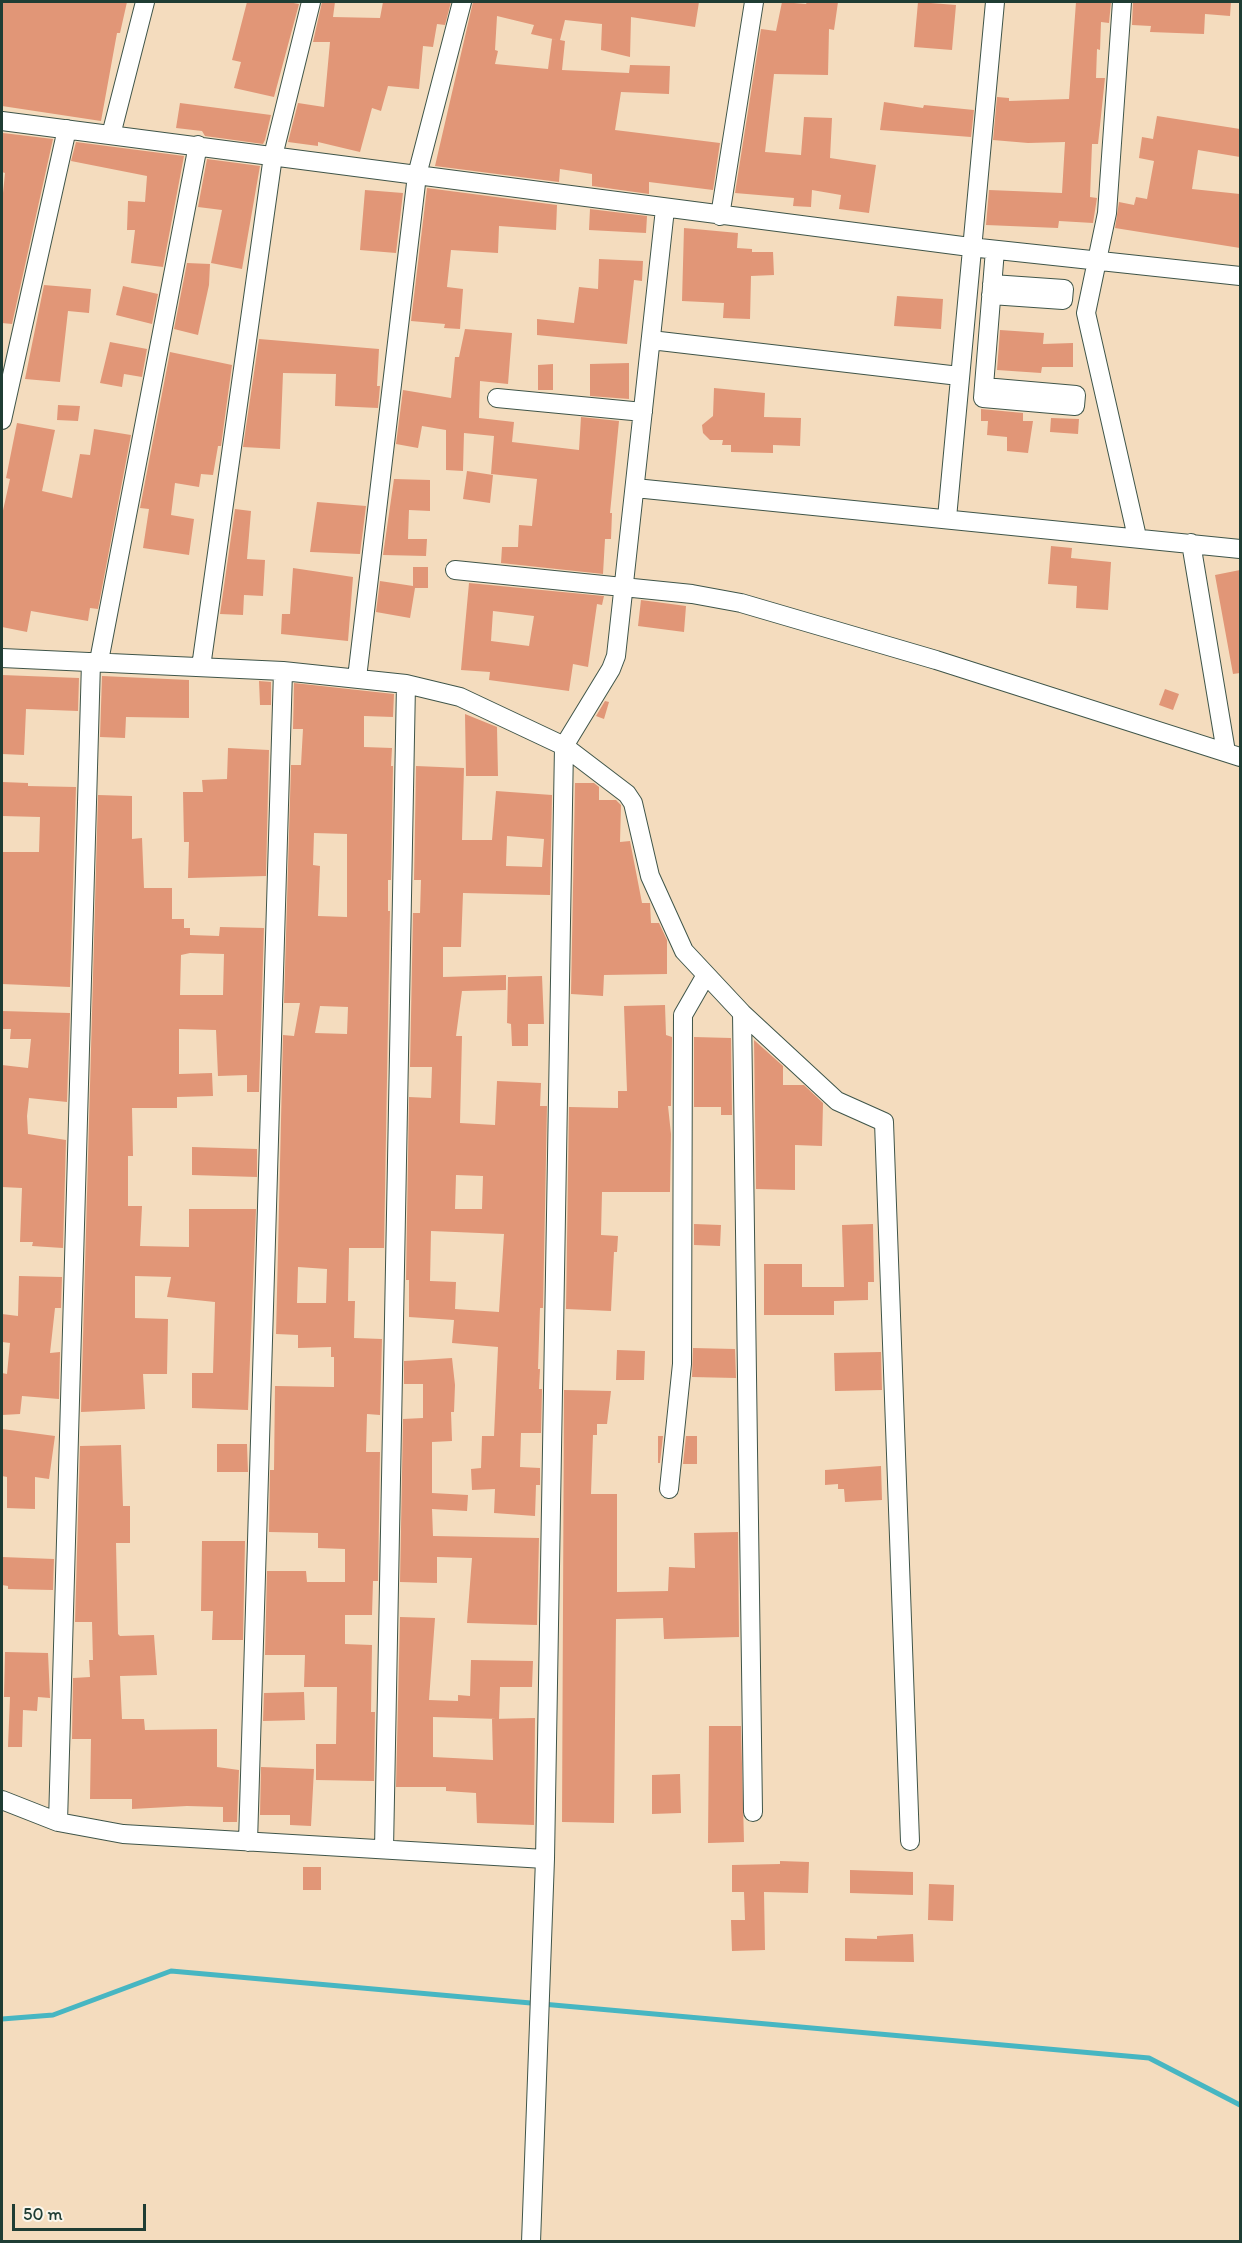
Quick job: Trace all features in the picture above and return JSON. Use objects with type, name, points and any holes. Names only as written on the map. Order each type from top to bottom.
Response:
[{"type":"street","points":[[111,135],[145,2]]},
{"type":"street","points":[[201,666],[273,156],[311,2]]},
{"type":"street","points":[[357,678],[417,175],[462,2]]},
{"type":"street","points":[[720,216],[754,2]]},
{"type":"street","points":[[946,518],[994,2]]},
{"type":"street","points":[[1122,2],[1107,213],[1086,313],[1137,537]]},
{"type":"street","points":[[2,121],[198,145],[720,216],[995,250],[1240,276]]},
{"type":"street","points":[[2,420],[67,129]]},
{"type":"street","points":[[58,1822],[95,662],[198,145]]},
{"type":"street","points":[[531,2241],[544,1859],[564,746],[611,669],[616,656],[665,209]]},
{"type":"street","points":[[984,387],[995,250]]},
{"type":"street","points":[[651,340],[959,376]]},
{"type":"street","points":[[497,398],[643,412]]},
{"type":"street","points":[[635,488],[1240,549]]},
{"type":"street","points":[[455,570],[718,597],[936,660],[1233,755],[1191,543]]},
{"type":"street","points":[[2,658],[283,671],[406,684],[460,697],[564,746],[627,794],[633,803],[650,876],[684,951],[742,1013],[837,1101],[884,1122],[910,1841]]},
{"type":"street","points":[[248,1842],[283,671]]},
{"type":"street","points":[[384,1849],[406,684]]},
{"type":"street","points":[[669,1489],[682,1364],[683,1015],[706,975]]},
{"type":"street","points":[[742,1013],[753,1812]]},
{"type":"street","points":[[2,1800],[58,1822],[123,1834],[544,1859]]},
{"type":"building","points":[[2,2],[127,2],[120,33],[117,33],[101,121],[2,106]]},
{"type":"building","points":[[247,2],[299,4],[274,97],[234,88],[241,62],[232,60]]},
{"type":"building","points":[[322,2],[335,2],[333,17],[380,18],[383,2],[451,2],[445,25],[437,24],[433,47],[423,46],[419,89],[388,86],[381,111],[372,108],[360,152],[318,142],[318,146],[288,142],[298,103],[324,107],[330,42],[313,42]]},
{"type":"building","points":[[473,2],[699,2],[695,27],[631,17],[630,57],[601,50],[602,24],[565,20],[560,40],[565,41],[562,70],[629,73],[630,65],[670,66],[669,94],[621,92],[615,130],[720,143],[713,190],[649,182],[649,194],[592,186],[592,174],[560,169],[559,182],[435,166]],"holes":[[[497,16],[534,25],[531,34],[557,40],[552,39],[548,69],[495,64],[498,51],[495,50]]]},
{"type":"building","points":[[782,2],[806,4],[807,2],[838,2],[834,30],[829,29],[828,75],[774,74],[765,152],[801,155],[804,117],[832,118],[830,158],[876,165],[869,213],[839,209],[841,195],[812,190],[811,207],[793,206],[794,198],[735,193],[761,29],[776,31]]},
{"type":"building","points":[[918,2],[956,5],[952,50],[914,47]]},
{"type":"building","points":[[1076,2],[1111,2],[1109,23],[1101,22],[1100,50],[1097,49],[1096,78],[1105,78],[1098,144],[1092,144],[1090,197],[1097,198],[1093,223],[1059,221],[1058,228],[986,225],[989,190],[1062,193],[1065,142],[1028,143],[993,140],[997,97],[1009,98],[1009,101],[1069,99]]},
{"type":"building","points":[[1133,2],[1231,2],[1230,16],[1205,14],[1204,34],[1150,32],[1151,26],[1132,25]]},
{"type":"building","points":[[884,102],[923,108],[924,105],[974,110],[971,137],[880,130]]},
{"type":"building","points":[[180,103],[271,115],[265,140],[263,144],[205,136],[202,131],[176,128]]},
{"type":"building","points":[[1157,116],[1240,129],[1240,157],[1198,150],[1192,189],[1240,194],[1240,248],[1115,228],[1119,202],[1134,205],[1136,197],[1147,199],[1154,161],[1139,158],[1142,137],[1153,139]]},
{"type":"building","points":[[3,133],[53,139],[12,324],[2,323],[2,203],[5,173],[2,172]]},
{"type":"building","points":[[76,142],[184,156],[163,267],[131,263],[135,230],[127,230],[128,201],[145,202],[147,176],[71,161]]},
{"type":"building","points":[[207,159],[260,166],[242,269],[211,263],[222,210],[198,207]]},
{"type":"building","points":[[427,188],[557,205],[556,230],[499,226],[498,253],[451,250],[447,287],[463,289],[460,329],[444,328],[445,324],[411,321]]},
{"type":"building","points":[[365,190],[403,193],[396,253],[360,250]]},
{"type":"building","points":[[590,209],[647,216],[646,233],[589,230]]},
{"type":"building","points":[[684,228],[738,233],[737,248],[752,249],[752,252],[773,252],[774,275],[751,276],[750,319],[723,318],[724,303],[682,301]]},
{"type":"building","points":[[599,259],[643,261],[642,281],[634,280],[627,344],[537,335],[537,319],[574,323],[579,287],[598,289]]},
{"type":"building","points":[[187,263],[210,264],[209,285],[198,335],[174,329]]},
{"type":"building","points":[[44,285],[91,289],[89,313],[68,311],[60,382],[25,379]]},
{"type":"building","points":[[123,286],[158,294],[152,324],[116,315]]},
{"type":"building","points":[[897,296],[943,299],[941,329],[894,326]]},
{"type":"building","points":[[465,329],[512,333],[508,384],[480,381],[479,418],[514,422],[512,442],[579,450],[581,417],[619,421],[610,513],[612,513],[611,539],[605,539],[603,574],[501,563],[502,547],[518,547],[519,525],[532,526],[537,479],[491,474],[494,436],[464,433],[463,471],[446,470],[446,430],[422,426],[418,448],[396,444],[403,390],[451,398],[455,357],[459,357]]},
{"type":"building","points":[[1000,330],[1044,333],[1043,344],[1073,343],[1073,367],[1042,367],[1041,373],[997,370]]},
{"type":"building","points":[[259,339],[379,349],[378,408],[335,406],[336,374],[283,373],[280,449],[243,447]]},
{"type":"building","points":[[110,342],[147,349],[142,377],[124,374],[122,387],[100,383]]},
{"type":"building","points":[[170,352],[232,365],[221,446],[218,446],[213,475],[201,474],[199,487],[175,483],[171,515],[194,519],[189,555],[143,548],[149,509],[140,508]]},
{"type":"building","points":[[629,363],[629,399],[590,396],[590,364]]},
{"type":"building","points":[[553,364],[553,390],[538,390],[538,365]]},
{"type":"building","points":[[714,388],[765,393],[764,417],[801,418],[800,446],[773,445],[773,453],[731,452],[731,445],[722,445],[723,440],[710,440],[703,433],[702,425],[713,416]]},
{"type":"building","points":[[58,405],[80,406],[78,421],[57,420]]},
{"type":"building","points":[[981,409],[1023,413],[1023,421],[1033,421],[1028,453],[1007,451],[1007,437],[987,435],[988,421],[981,421]]},
{"type":"building","points":[[1051,418],[1079,419],[1078,434],[1050,432]]},
{"type":"building","points":[[17,423],[55,430],[42,491],[72,498],[80,454],[90,455],[94,429],[131,435],[98,609],[90,608],[88,621],[31,611],[27,632],[2,627],[2,515],[10,479],[6,478]]},
{"type":"building","points":[[467,471],[493,475],[490,503],[463,499]]},
{"type":"building","points":[[394,479],[430,480],[430,511],[409,510],[408,539],[427,539],[426,556],[383,555]]},
{"type":"building","points":[[317,502],[366,506],[360,554],[310,552]]},
{"type":"building","points":[[235,509],[251,511],[247,559],[265,560],[263,596],[244,595],[243,615],[220,614]]},
{"type":"building","points":[[1051,546],[1072,548],[1071,558],[1111,562],[1108,610],[1076,608],[1077,586],[1048,584]]},
{"type":"building","points":[[413,567],[428,567],[428,588],[415,588],[410,618],[376,612],[380,581],[413,586]]},
{"type":"building","points":[[293,568],[353,577],[348,641],[281,634],[282,614],[290,614]]},
{"type":"building","points":[[1240,570],[1240,673],[1233,674],[1215,575]]},
{"type":"building","points":[[469,583],[604,596],[602,605],[597,604],[588,667],[573,664],[569,691],[489,680],[490,672],[461,670]],"holes":[[[493,611],[534,616],[529,646],[491,641]]]},
{"type":"building","points":[[641,600],[686,606],[684,632],[638,626]]},
{"type":"building","points":[[2,675],[79,678],[78,711],[26,709],[24,755],[2,754]]},
{"type":"building","points":[[102,676],[189,680],[189,718],[126,717],[125,738],[100,737]]},
{"type":"building","points":[[259,681],[271,682],[271,705],[260,705]]},
{"type":"building","points":[[294,683],[394,694],[393,717],[364,716],[364,747],[392,748],[391,766],[393,766],[391,880],[388,880],[388,911],[390,911],[384,1248],[349,1248],[348,1301],[355,1301],[354,1338],[382,1339],[380,1415],[367,1414],[366,1452],[380,1452],[378,1581],[373,1581],[372,1615],[345,1615],[345,1644],[372,1645],[371,1712],[375,1712],[374,1781],[316,1780],[316,1744],[336,1744],[337,1687],[304,1687],[305,1655],[265,1655],[267,1571],[306,1571],[307,1582],[345,1582],[345,1549],[318,1548],[318,1533],[269,1532],[270,1470],[274,1470],[275,1386],[334,1387],[334,1357],[331,1357],[331,1347],[298,1348],[298,1335],[276,1334],[283,1035],[294,1036],[300,1003],[284,1003],[291,765],[301,765],[303,729],[293,729]],"holes":[[[314,833],[347,834],[347,917],[318,916],[320,866],[313,865]],[[320,1006],[348,1007],[347,1034],[315,1033]],[[298,1267],[327,1269],[326,1303],[297,1303]]]},
{"type":"building","points":[[1165,689],[1179,694],[1173,710],[1159,705]]},
{"type":"building","points":[[605,701],[609,702],[604,719],[596,716]]},
{"type":"building","points":[[465,714],[497,727],[498,776],[466,776]]},
{"type":"building","points":[[228,748],[269,750],[266,876],[188,878],[189,842],[184,842],[183,792],[203,792],[202,780],[227,779]]},
{"type":"building","points":[[416,766],[464,768],[462,840],[492,840],[496,791],[552,795],[550,895],[463,893],[461,947],[443,947],[443,977],[506,975],[506,990],[462,991],[456,1036],[462,1036],[460,1123],[495,1125],[497,1081],[541,1083],[540,1106],[547,1106],[543,1308],[540,1308],[538,1369],[540,1369],[539,1389],[542,1389],[541,1433],[521,1433],[520,1467],[540,1468],[540,1485],[536,1485],[535,1516],[494,1513],[495,1489],[472,1490],[471,1469],[481,1468],[482,1436],[494,1436],[498,1347],[452,1343],[454,1320],[409,1317],[409,1280],[406,1280],[409,1097],[431,1098],[432,1067],[410,1067],[413,913],[420,913],[421,880],[414,880]],"holes":[[[507,836],[544,839],[542,867],[506,866]],[[456,1175],[483,1176],[482,1209],[455,1209]],[[431,1231],[504,1234],[499,1312],[455,1309],[456,1282],[430,1281]]]},
{"type":"building","points":[[2,782],[28,783],[28,786],[76,787],[70,987],[2,984],[2,852],[39,852],[40,817],[2,816]]},
{"type":"building","points":[[575,783],[594,783],[599,787],[599,800],[616,800],[621,805],[620,842],[630,841],[642,903],[650,903],[651,923],[659,923],[667,940],[667,974],[604,975],[603,996],[571,994]]},
{"type":"building","points":[[98,795],[132,796],[132,839],[142,838],[144,888],[172,888],[172,919],[184,919],[184,928],[190,928],[190,935],[219,936],[220,927],[264,928],[259,1092],[247,1092],[247,1075],[218,1076],[216,1030],[179,1029],[179,1074],[212,1073],[213,1096],[177,1097],[177,1108],[132,1108],[133,1156],[128,1156],[128,1206],[142,1206],[140,1246],[189,1247],[189,1209],[256,1209],[248,1410],[192,1408],[192,1373],[213,1373],[215,1302],[167,1297],[171,1277],[135,1276],[135,1318],[168,1319],[167,1374],[143,1374],[145,1409],[81,1412]],"holes":[[[224,954],[223,995],[180,995],[181,955]]]},
{"type":"building","points":[[542,976],[544,1024],[528,1024],[528,1046],[512,1046],[511,1024],[507,1023],[508,977]]},
{"type":"building","points":[[665,1005],[666,1035],[672,1037],[671,1106],[668,1106],[671,1134],[670,1192],[602,1192],[601,1235],[618,1236],[617,1252],[614,1252],[611,1311],[566,1309],[569,1107],[618,1108],[618,1091],[627,1091],[624,1006]]},
{"type":"building","points":[[2,1011],[70,1013],[67,1102],[29,1098],[27,1116],[28,1134],[66,1140],[63,1248],[32,1246],[33,1242],[20,1242],[22,1188],[2,1187],[2,1065],[28,1068],[31,1039],[10,1039],[11,1029],[2,1029]]},
{"type":"building","points":[[694,1037],[731,1038],[732,1115],[721,1115],[721,1107],[694,1107]]},
{"type":"building","points":[[754,1040],[783,1066],[783,1085],[804,1085],[823,1103],[822,1146],[795,1145],[795,1190],[756,1189]]},
{"type":"building","points":[[192,1147],[257,1149],[257,1177],[192,1175]]},
{"type":"building","points":[[694,1224],[721,1225],[720,1246],[694,1245]]},
{"type":"building","points":[[873,1224],[874,1282],[868,1282],[868,1300],[834,1301],[834,1315],[764,1315],[764,1264],[802,1264],[802,1287],[844,1287],[842,1225]]},
{"type":"building","points":[[19,1276],[62,1277],[61,1308],[55,1308],[50,1353],[60,1352],[59,1399],[22,1396],[20,1414],[2,1415],[2,1373],[7,1374],[10,1343],[2,1342],[2,1314],[18,1316]]},
{"type":"building","points":[[693,1348],[735,1349],[736,1378],[692,1377]]},
{"type":"building","points":[[617,1350],[645,1351],[644,1380],[616,1380]]},
{"type":"building","points":[[881,1352],[882,1390],[835,1391],[834,1353]]},
{"type":"building","points":[[452,1358],[455,1385],[454,1412],[451,1412],[452,1441],[432,1442],[432,1493],[468,1495],[467,1511],[432,1509],[433,1536],[539,1538],[537,1625],[467,1623],[472,1558],[437,1557],[437,1583],[400,1582],[403,1419],[423,1418],[423,1384],[404,1384],[404,1361]]},
{"type":"building","points":[[564,1390],[611,1391],[607,1424],[597,1424],[597,1435],[593,1435],[591,1494],[617,1494],[617,1592],[668,1591],[669,1567],[695,1568],[694,1533],[738,1532],[739,1637],[664,1639],[663,1618],[616,1619],[614,1823],[562,1822]]},
{"type":"building","points":[[2,1429],[55,1436],[49,1479],[35,1477],[35,1509],[7,1508],[7,1477],[2,1476]]},
{"type":"building","points":[[658,1436],[663,1436],[660,1463],[658,1463]]},
{"type":"building","points":[[686,1436],[697,1436],[697,1464],[683,1464]]},
{"type":"building","points":[[217,1444],[247,1444],[248,1472],[217,1472]]},
{"type":"building","points":[[121,1445],[123,1506],[130,1506],[130,1543],[116,1543],[118,1634],[120,1636],[154,1635],[157,1675],[120,1676],[122,1719],[144,1719],[145,1730],[217,1729],[217,1767],[239,1770],[237,1822],[223,1822],[223,1807],[132,1809],[132,1799],[90,1799],[91,1739],[72,1739],[73,1678],[90,1677],[89,1660],[93,1660],[92,1622],[75,1622],[80,1446]]},
{"type":"building","points":[[881,1466],[882,1500],[845,1502],[844,1489],[838,1489],[838,1484],[825,1485],[825,1470]]},
{"type":"building","points":[[202,1541],[245,1541],[243,1640],[212,1640],[213,1611],[201,1611]]},
{"type":"building","points":[[2,1557],[54,1559],[53,1590],[8,1589],[8,1586],[2,1585]]},
{"type":"building","points":[[400,1617],[435,1618],[429,1700],[458,1701],[458,1695],[470,1696],[471,1660],[533,1661],[532,1687],[500,1687],[499,1719],[535,1718],[534,1825],[477,1823],[476,1793],[446,1791],[446,1787],[396,1787]],"holes":[[[433,1717],[496,1719],[492,1719],[493,1760],[433,1757]]]},
{"type":"building","points":[[5,1652],[48,1653],[50,1698],[38,1697],[37,1711],[23,1710],[22,1747],[8,1747],[10,1697],[4,1697]]},
{"type":"building","points":[[304,1692],[305,1720],[263,1721],[264,1693]]},
{"type":"building","points":[[709,1726],[741,1726],[744,1842],[708,1843]]},
{"type":"building","points":[[261,1767],[314,1769],[311,1826],[290,1825],[290,1815],[260,1815]]},
{"type":"building","points":[[680,1774],[681,1813],[652,1814],[652,1775]]},
{"type":"building","points":[[780,1861],[809,1862],[808,1893],[764,1892],[765,1950],[732,1951],[731,1920],[745,1920],[744,1892],[732,1892],[732,1865],[780,1864]]},
{"type":"building","points":[[303,1867],[321,1867],[321,1890],[303,1890]]},
{"type":"building","points":[[850,1870],[913,1872],[913,1895],[850,1893]]},
{"type":"building","points":[[929,1884],[954,1885],[953,1921],[928,1920]]},
{"type":"building","points":[[913,1934],[914,1962],[845,1961],[845,1938],[877,1939],[877,1936]]},
{"type":"waterway","points":[[2,2019],[53,2015],[171,1971],[1149,2058],[1240,2105]]}]
